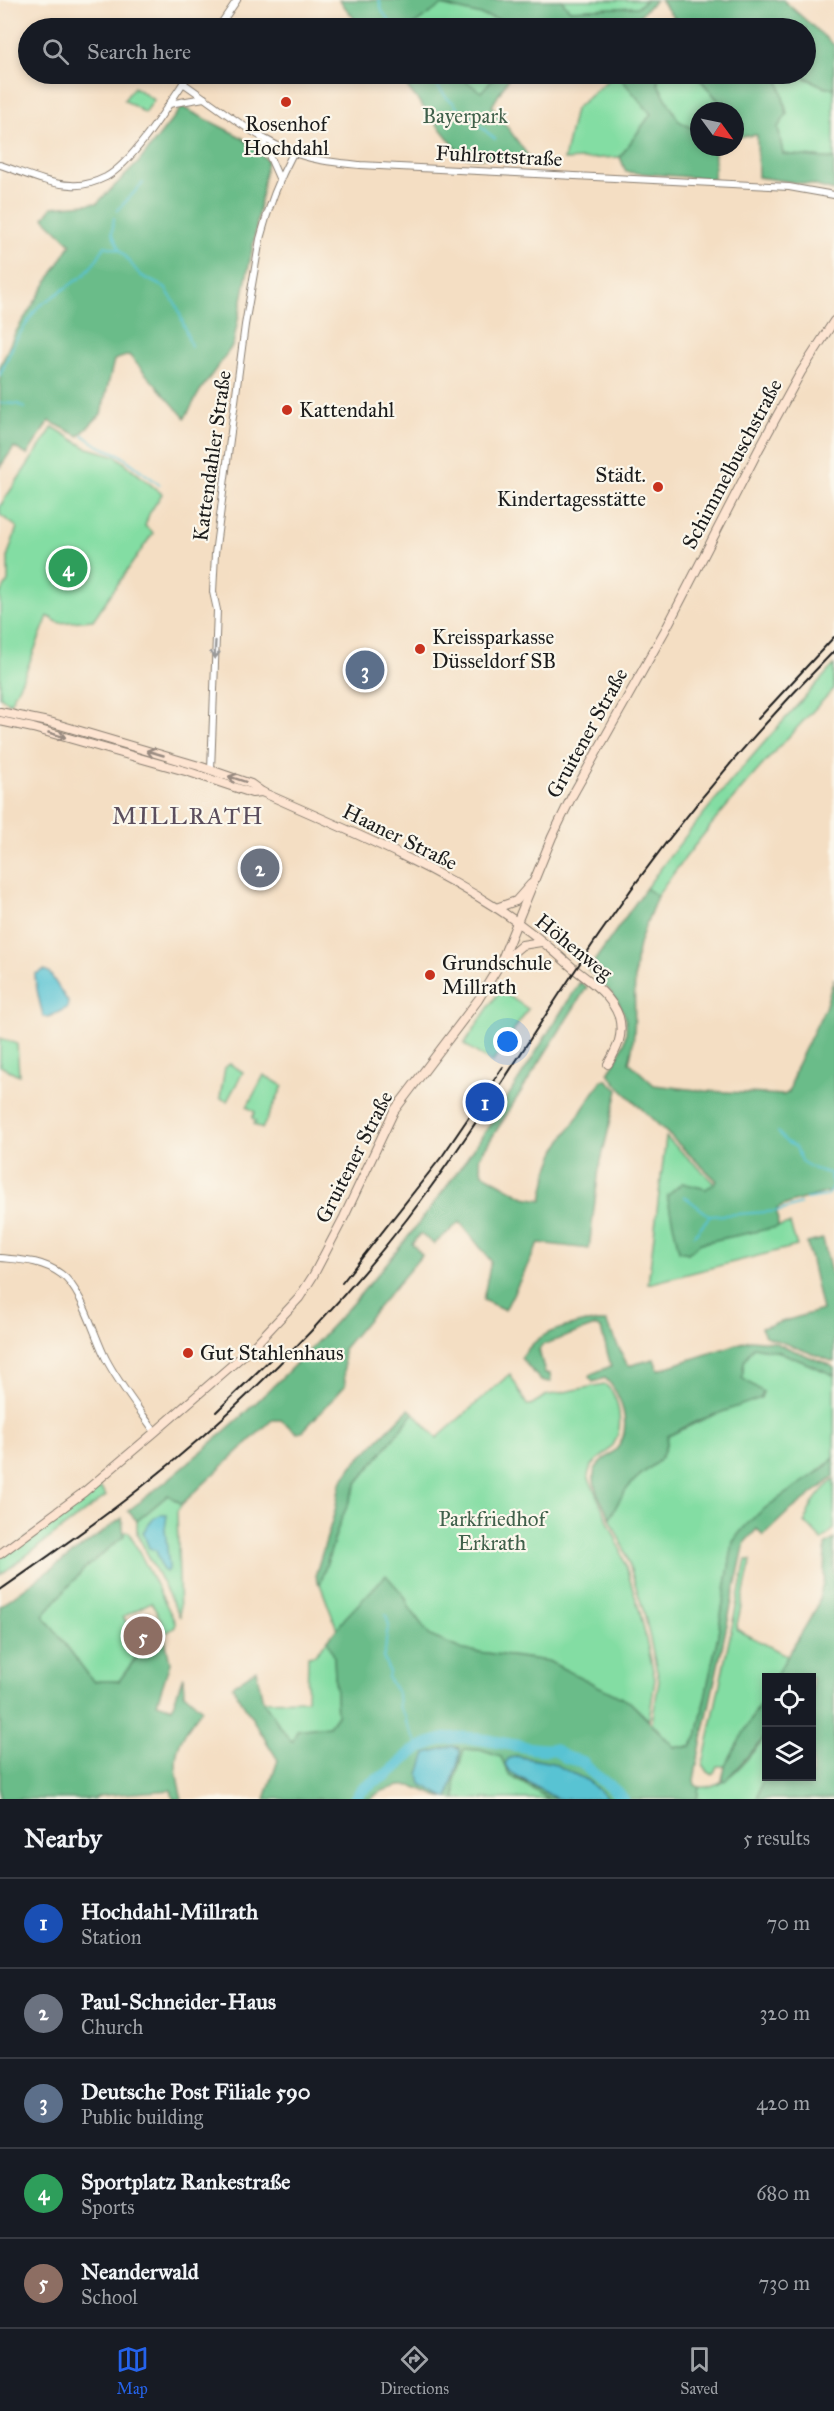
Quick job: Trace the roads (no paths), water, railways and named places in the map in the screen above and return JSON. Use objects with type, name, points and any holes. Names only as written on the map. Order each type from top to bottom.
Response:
[{"type":"main road","name":"Schimmelbuschstraße","points":[[667,627],[760,447],[801,372],[834,321]]},
{"type":"main road","name":"Gruitener Straße","points":[[0,1554],[84,1492],[155,1432],[255,1345],[298,1298],[313,1276],[344,1217],[394,1111],[478,1000],[500,964],[572,796],[667,627]]},
{"type":"main road","name":"Haaner Straße","points":[[0,712],[53,723],[251,784],[262,792],[402,855],[496,908],[518,924]]},
{"type":"main road","name":"Haaner Straße","points":[[0,721],[192,772],[252,793],[262,792]]},
{"type":"main road","points":[[496,908],[516,901],[533,883]]},
{"type":"main road","name":"Höhenweg","points":[[518,924],[601,991],[614,1007],[619,1017],[620,1040],[608,1064]]},
{"type":"main road","points":[[500,964],[522,945],[541,942]]},
{"type":"street","points":[[225,18],[237,0]]},
{"type":"street","points":[[0,165],[68,185],[92,182],[107,177],[121,166],[182,84]]},
{"type":"street","name":"Fuhlrottstraße","points":[[184,84],[260,135],[293,153],[319,160],[360,165],[789,187],[834,195]]},
{"type":"street","points":[[169,104],[204,98]]},
{"type":"street","points":[[260,135],[279,178]]},
{"type":"street","name":"Kattendahler Straße","points":[[211,771],[217,609],[213,592],[215,554],[250,290],[267,210],[279,178],[293,153]]},
{"type":"street","points":[[0,1258],[34,1261],[64,1276],[81,1303],[107,1361],[155,1432]]},
{"type":"water","points":[[44,970],[49,972],[68,1002],[67,1008],[49,1017],[44,1017],[35,978],[35,974]]},
{"type":"water","points":[[167,1515],[165,1529],[169,1568],[166,1572],[162,1569],[156,1550],[149,1548],[143,1532],[154,1518]]},
{"type":"water","points":[[453,1746],[460,1750],[449,1796],[446,1798],[421,1784],[419,1774],[426,1753]]},
{"type":"water","points":[[515,1756],[552,1763],[588,1781],[608,1799],[557,1799],[509,1771],[505,1764],[508,1759]]},
{"type":"waterway","points":[[379,0],[382,11],[387,18]]},
{"type":"waterway","points":[[436,84],[460,113],[471,118],[495,139]]},
{"type":"waterway","points":[[117,211],[143,183]]},
{"type":"waterway","points":[[114,218],[112,233],[120,250],[140,275],[165,288],[177,306],[191,346]]},
{"type":"waterway","points":[[0,375],[15,341],[38,307],[83,276],[105,246],[120,250]]},
{"type":"waterway","points":[[0,403],[18,404],[25,408]]},
{"type":"waterway","points":[[83,435],[99,446],[119,454],[160,485]]},
{"type":"waterway","points":[[778,1132],[786,1142],[796,1147],[801,1161],[814,1169],[833,1174]]},
{"type":"waterway","points":[[806,1199],[827,1196],[833,1185],[830,1177],[832,1175]]},
{"type":"waterway","points":[[684,1196],[710,1216]]},
{"type":"waterway","points":[[694,1235],[710,1216],[780,1211],[801,1204]]},
{"type":"waterway","points":[[386,1615],[389,1626],[383,1657],[389,1671],[388,1678],[398,1694],[399,1707],[420,1749]]},
{"type":"waterway","points":[[355,1799],[364,1788],[394,1769],[411,1753],[424,1745],[461,1737],[538,1749],[554,1749],[565,1757],[583,1762],[623,1799]]},
{"type":"railway","points":[[758,719],[834,637]]},
{"type":"railway","points":[[0,1590],[105,1515],[212,1428],[281,1362],[346,1292],[433,1185],[599,935],[653,860],[740,752],[834,651]]},
{"type":"railway","points":[[342,1283],[443,1155],[503,1067]]},
{"type":"railway","points":[[216,1412],[279,1351]]},
{"type":"place","name":"Rosenhof Hochdahl","points":[[286,102]]},
{"type":"place","name":"Kattendahl","points":[[287,410]]},
{"type":"place","name":"Städt. Kindertagesstätte","points":[[658,487]]},
{"type":"place","name":"Sportplatz Rankestraße","points":[[68,568]]},
{"type":"place","name":"Kreissparkasse Düsseldorf SB","points":[[420,649]]},
{"type":"place","name":"Deutsche Post Filiale 590","points":[[365,670]]},
{"type":"place","name":"Paul-Schneider-Haus","points":[[260,868]]},
{"type":"place","name":"Grundschule Millrath","points":[[430,975]]},
{"type":"place","name":"Hochdahl-Millrath","points":[[485,1102]]},
{"type":"place","name":"Gut Stahlenhaus","points":[[188,1353]]},
{"type":"place","name":"Neanderwald","points":[[143,1636]]},
{"type":"district","name":"MILLRATH","points":[[188,816]]},
{"type":"park label","name":"Bayerpark","points":[[465,116]]},
{"type":"park label","name":"Parkfriedhof Erkrath","points":[[492,1531]]}]
